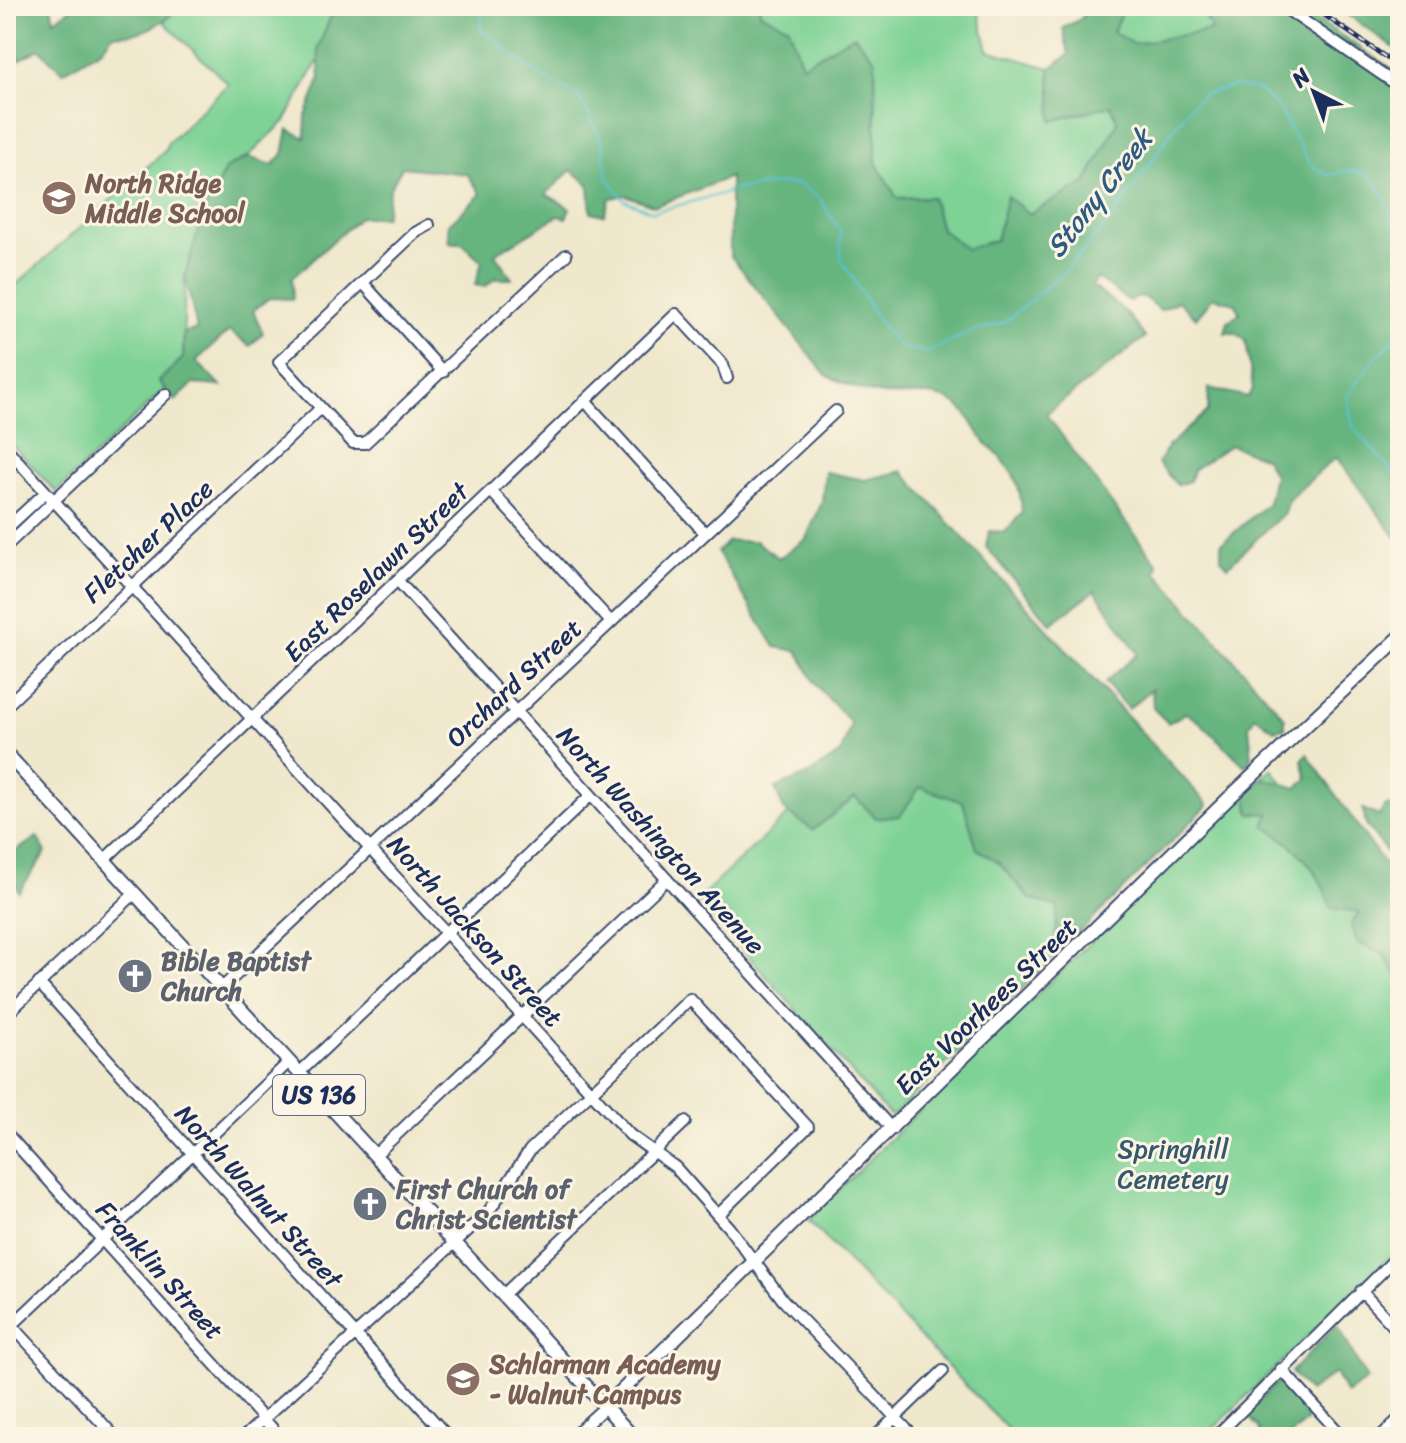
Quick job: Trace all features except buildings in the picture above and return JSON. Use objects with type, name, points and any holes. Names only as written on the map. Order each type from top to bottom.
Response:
[{"type":"main road","name":"East Voorhees Street","points":[[605,1407],[1229,798],[1400,637]]},
{"type":"main road","name":"US 136","points":[[6,753],[633,1437]]},
{"type":"street","points":[[1282,6],[1400,87]]},
{"type":"street","points":[[429,225],[415,233],[279,362],[353,443],[365,443],[566,255]]},
{"type":"street","points":[[363,283],[443,372]]},
{"type":"street","name":"East Roselawn Street","points":[[104,860],[676,314],[723,365],[727,378]]},
{"type":"street","points":[[6,529],[50,496],[166,394]]},
{"type":"street","points":[[586,402],[704,532]]},
{"type":"street","name":"Fletcher Place","points":[[6,706],[321,408]]},
{"type":"street","name":"Orchard Street","points":[[222,988],[836,411]]},
{"type":"street","name":"North Jackson Street","points":[[6,448],[590,1093],[630,1135],[675,1167],[718,1215],[783,1300],[914,1437]]},
{"type":"street","points":[[492,492],[611,622]]},
{"type":"street","points":[[6,546],[50,496]]},
{"type":"street","name":"North Washington Avenue","points":[[398,581],[892,1129]]},
{"type":"street","points":[[299,1073],[591,795]]},
{"type":"street","points":[[375,1155],[667,879]]},
{"type":"street","points":[[6,1015],[135,893]]},
{"type":"street","name":"North Walnut Street","points":[[39,983],[448,1437]]},
{"type":"street","points":[[244,1437],[489,1211],[530,1150],[690,999],[808,1127],[718,1215]]},
{"type":"street","points":[[115,1437],[8,1325],[103,1240],[289,1062]]},
{"type":"street","points":[[503,1295],[685,1122]]},
{"type":"street","name":"Franklin Street","points":[[6,1133],[280,1437]]},
{"type":"street","points":[[1215,1437],[1400,1254]]},
{"type":"street","points":[[1361,1291],[1400,1333]]},
{"type":"street","points":[[1281,1369],[1343,1437]]},
{"type":"street","points":[[875,1437],[943,1371]]},
{"type":"street","points":[[572,1437],[605,1407]]},
{"type":"street","points":[[1380,1437],[1400,1418]]},
{"type":"green space","points":[[6,6],[51,6],[54,20],[75,6],[179,6],[149,29],[132,34],[113,34],[102,49],[63,72],[39,49],[6,67]]},
{"type":"green space","points":[[179,6],[335,6],[319,59],[285,121],[248,157],[226,168],[204,211],[185,276],[183,358],[159,381],[165,389],[56,492],[6,438],[6,294],[166,150],[167,144],[228,84],[164,22]]},
{"type":"green space","points":[[335,6],[760,6],[760,13],[789,27],[802,65],[854,35],[875,60],[876,163],[897,198],[932,197],[941,229],[966,249],[996,240],[1007,196],[1029,214],[1086,183],[1118,122],[1111,105],[1052,121],[1050,68],[1069,55],[1063,28],[1082,18],[1087,6],[1124,6],[1113,32],[1133,44],[1212,30],[1203,12],[1206,6],[1270,6],[1284,16],[1296,6],[1400,74],[1400,543],[1336,457],[1289,499],[1284,513],[1228,566],[1221,558],[1221,544],[1268,503],[1274,475],[1265,458],[1230,445],[1193,470],[1190,481],[1177,485],[1158,463],[1169,445],[1208,411],[1209,388],[1248,397],[1253,389],[1246,341],[1236,333],[1225,333],[1228,321],[1240,313],[1235,303],[1213,297],[1196,318],[1178,301],[1161,310],[1142,296],[1129,301],[1097,278],[1092,286],[1126,312],[1145,337],[1046,414],[1158,564],[1156,572],[1285,718],[1285,728],[1274,730],[1255,716],[1249,726],[1252,759],[1245,766],[1201,723],[1186,713],[1168,723],[1153,708],[1152,689],[1128,709],[1105,682],[1138,654],[1095,590],[1051,624],[986,547],[989,531],[1005,532],[1022,513],[1017,483],[1008,467],[983,440],[966,413],[953,402],[934,396],[869,392],[826,375],[730,255],[730,177],[655,206],[625,195],[610,198],[604,215],[591,212],[589,184],[571,170],[546,194],[570,208],[566,218],[558,216],[495,254],[512,279],[494,279],[485,287],[475,285],[482,262],[462,243],[450,243],[448,225],[481,194],[467,174],[402,167],[390,188],[385,217],[360,217],[292,278],[293,299],[269,298],[253,311],[263,333],[250,346],[229,331],[196,361],[221,386],[193,384],[175,401],[159,381],[183,358],[184,333],[197,329],[185,276],[204,211],[226,168],[248,157],[273,165],[283,154],[288,129],[305,138],[306,116],[320,80],[318,48]]},
{"type":"green space","points":[[760,6],[977,6],[988,50],[1050,68],[1052,121],[1111,105],[1118,122],[1086,183],[1029,214],[997,240],[966,249],[941,229],[932,197],[897,198],[876,163],[875,60],[853,36],[802,66],[759,12]]},
{"type":"green space","points":[[1124,6],[1206,6],[1204,12],[1212,30],[1133,44],[1113,32]]},
{"type":"green space","points":[[1336,6],[1400,6],[1400,52]]},
{"type":"green space","points":[[902,471],[1208,805],[1081,931],[1055,937],[1058,907],[1030,899],[999,863],[977,849],[963,802],[920,787],[900,816],[876,818],[855,797],[813,830],[784,810],[775,788],[807,775],[841,753],[851,723],[816,685],[798,651],[775,647],[717,552],[728,541],[755,541],[779,558],[806,539],[822,502],[825,472],[865,480]]},
{"type":"green space","points":[[1019,598],[1208,805],[895,1114],[889,1115],[698,899]]},
{"type":"green space","points":[[1307,754],[1400,886],[1400,980],[1384,955],[1358,943],[1351,925],[1359,912],[1331,908],[1321,882],[1306,861],[1287,842],[1264,826],[1269,814],[1250,813],[1246,793],[1262,778],[1297,788],[1307,779],[1302,760]]},
{"type":"green space","name":"Springhill Cemetery","points":[[1272,769],[1400,944],[1400,1246],[1205,1437],[1015,1437],[808,1220],[1220,815]]},
{"type":"green space","points":[[1400,805],[1400,870],[1366,824],[1363,809],[1379,816],[1385,806]]},
{"type":"green space","points":[[37,837],[46,852],[19,892],[11,875],[6,880],[6,858]]},
{"type":"green space","points":[[1337,1324],[1367,1380],[1346,1394],[1335,1373],[1309,1392],[1291,1372]]},
{"type":"green space","points":[[1280,1379],[1307,1404],[1307,1420],[1289,1437],[1261,1437],[1259,1428],[1246,1414]]},
{"type":"waterway","name":"Stony Creek","points":[[483,6],[480,29],[530,69],[579,97],[599,134],[608,178],[624,200],[653,212],[740,189],[778,184],[799,184],[820,199],[840,231],[841,259],[883,328],[901,348],[927,352],[975,330],[1004,323],[1064,272],[1108,224],[1185,113],[1204,94],[1235,86],[1260,90],[1279,109],[1310,164],[1327,175],[1354,171],[1365,174],[1373,181],[1386,201],[1400,245]]},
{"type":"waterway","name":"Stony Creek","points":[[1400,334],[1375,358],[1347,396],[1353,427],[1400,480]]},
{"type":"railway","points":[[1311,6],[1400,67]]},
{"type":"place","name":"North Ridge Middle School","points":[[59,198]]},
{"type":"place","name":"Bible Baptist Church","points":[[135,976]]},
{"type":"place","name":"First Church of Christ Scientist","points":[[370,1204]]},
{"type":"place","name":"Schlarman Academy - Walnut Campus","points":[[463,1379]]}]
